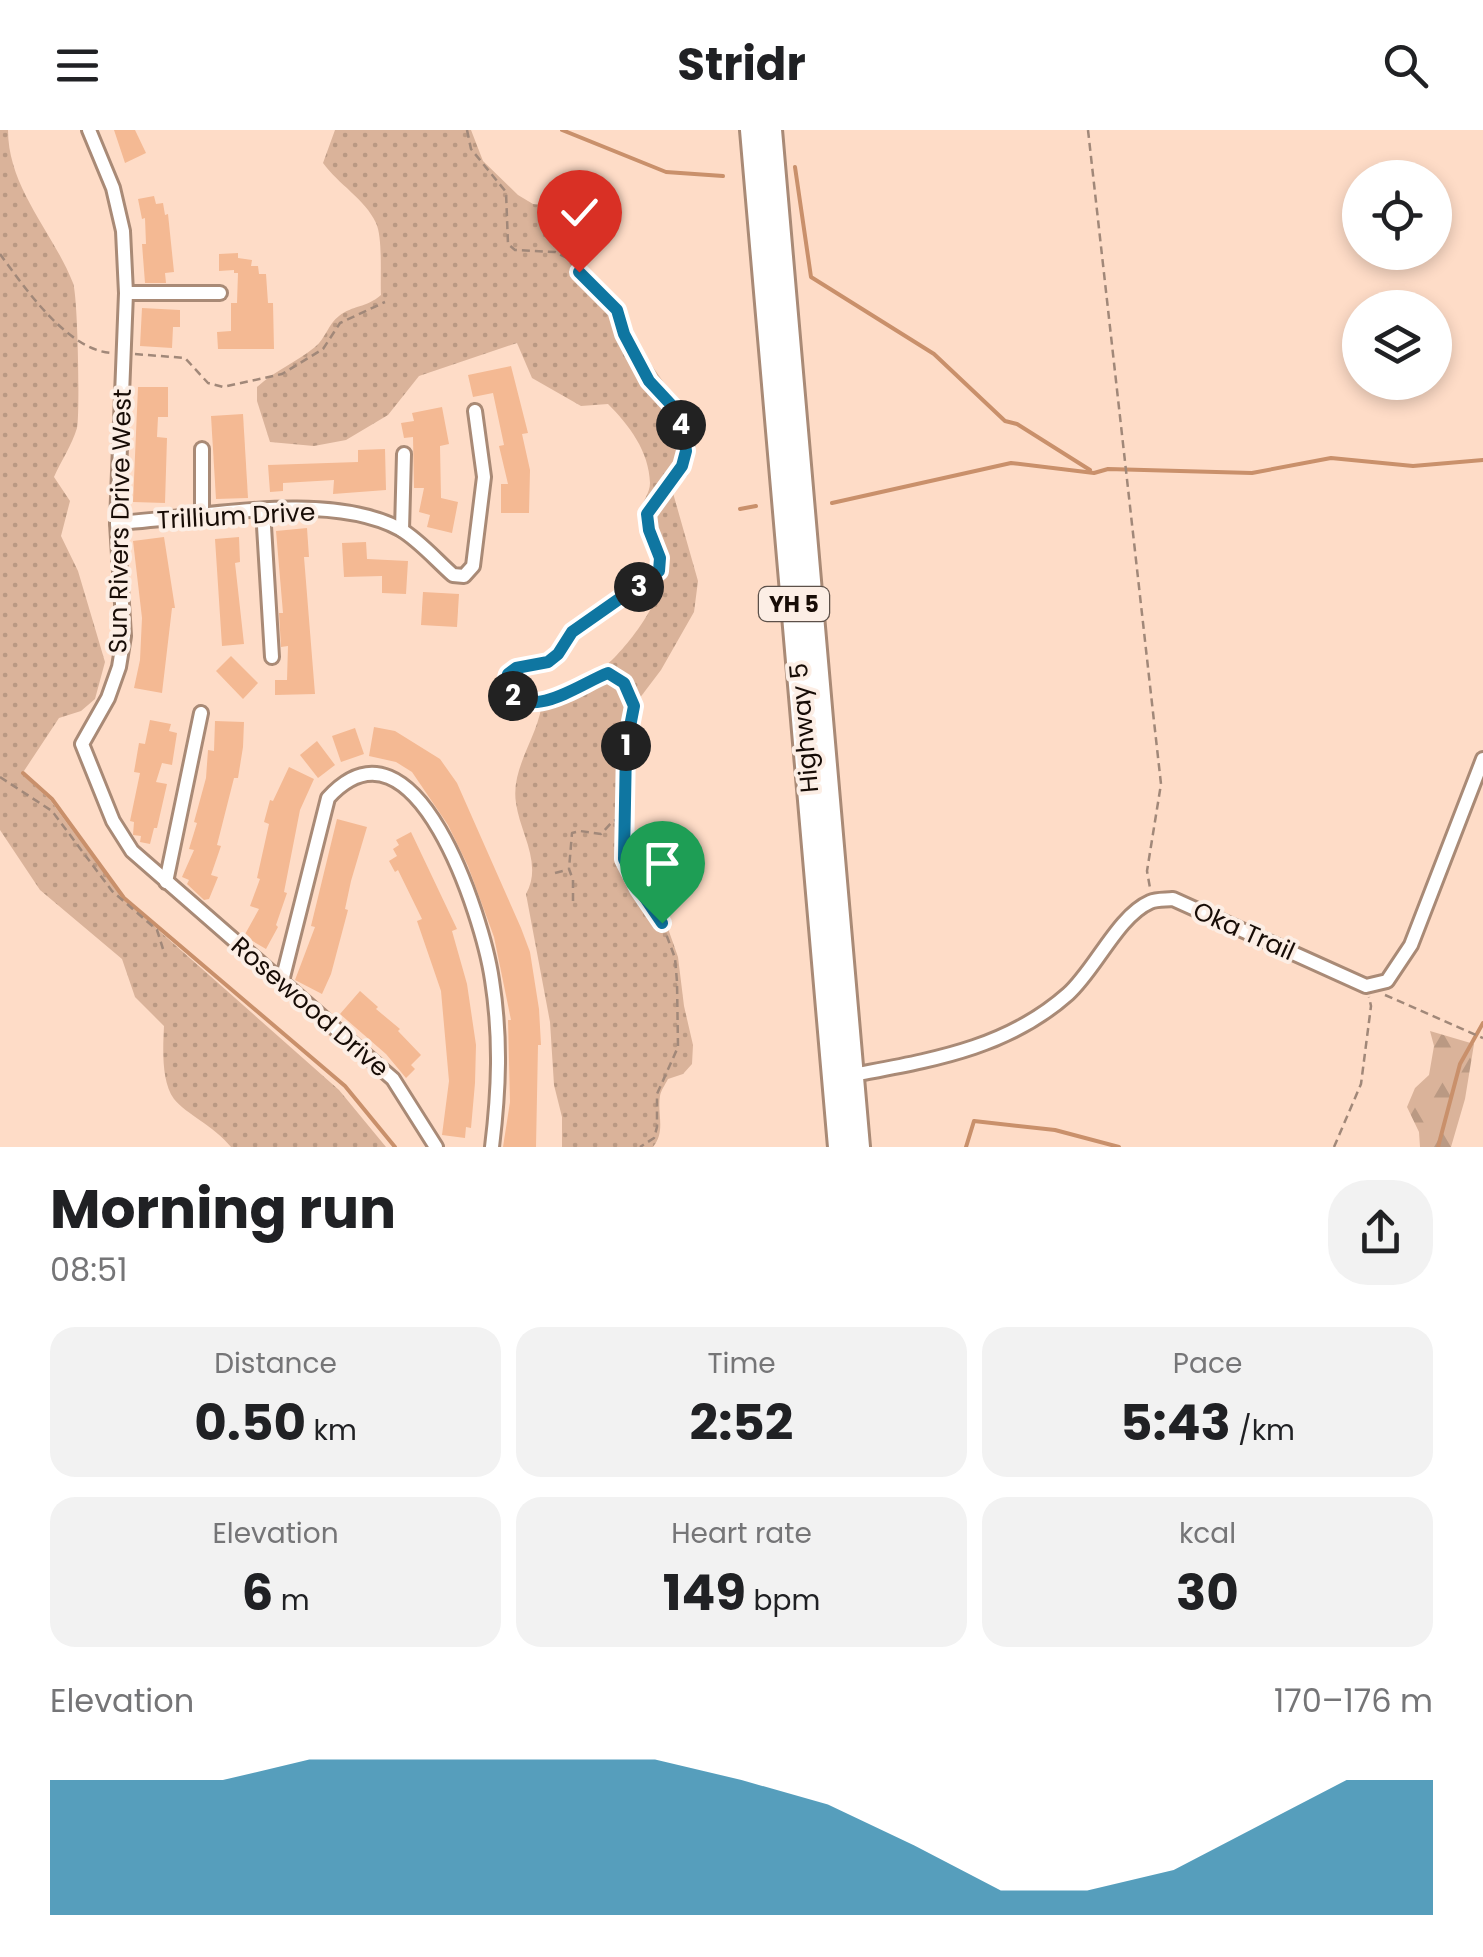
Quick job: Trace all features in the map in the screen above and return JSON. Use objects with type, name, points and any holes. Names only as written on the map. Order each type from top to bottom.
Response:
[{"type":"highway","name":"Highway 5","points":[[752,130],[840,1147]]},
{"type":"highway","name":"Highway 5","points":[[770,130],[858,1147]]},
{"type":"street","name":"Sun Rivers Drive West","points":[[90,130],[113,188],[123,231],[126,293],[117,523],[124,636],[108,698],[82,744],[113,820],[132,852],[166,882]]},
{"type":"street","points":[[126,293],[220,293]]},
{"type":"street","name":"Trillium Drive","points":[[117,523],[305,508],[360,514],[402,530],[453,575],[464,576],[474,566],[484,477],[475,410]]},
{"type":"street","points":[[202,450],[202,517]]},
{"type":"street","points":[[402,530],[404,454]]},
{"type":"street","points":[[264,510],[272,657]]},
{"type":"street","points":[[166,882],[201,713]]},
{"type":"street","points":[[1366,986],[1388,980],[1411,945],[1483,758]]},
{"type":"street","points":[[282,981],[328,798],[346,779],[366,772],[390,776],[410,789],[436,824],[470,898],[492,978],[500,1074],[492,1147]]},
{"type":"street","name":"Rosewood Drive","points":[[166,882],[393,1079],[436,1147]]},
{"type":"street","points":[[853,1075],[947,1057],[994,1042],[1034,1021],[1070,992],[1135,912],[1152,900]]},
{"type":"street","name":"Oka Trail","points":[[1152,900],[1173,900],[1366,986]]},
{"type":"path","points":[[468,130],[471,149],[506,192],[508,244],[514,250],[555,252],[567,258],[587,283],[608,300],[617,310],[624,334],[649,381],[676,410],[684,436],[682,466],[647,514],[660,558],[659,571],[572,632],[548,662],[516,668],[508,674],[505,685],[510,695],[523,702],[542,702],[608,673],[624,683],[634,706],[626,747],[624,859],[662,923],[674,958],[680,1026],[678,1046],[657,1094],[658,1127],[654,1138],[640,1147]]},
{"type":"path","points":[[1088,130],[1162,784],[1146,871],[1152,900]]},
{"type":"path","points":[[0,254],[71,337],[104,354],[185,358],[208,383],[222,386],[282,374],[324,349],[340,323],[385,302]]},
{"type":"path","points":[[0,777],[52,812],[112,891],[157,930],[164,949]]},
{"type":"path","points":[[573,901],[569,869],[572,833],[601,834],[613,820],[624,817]]},
{"type":"path","points":[[555,873],[569,869]]},
{"type":"path","points":[[1366,986],[1483,1038]]},
{"type":"path","points":[[1334,1147],[1361,1084],[1371,1006],[1366,986]]},
{"type":"green space","points":[[0,130],[8,130],[15,171],[23,190],[73,283],[77,428],[54,477],[70,501],[61,536],[78,571],[105,662],[95,699],[81,711],[59,718],[22,774],[50,800],[123,899],[339,1090],[386,1147],[231,1147],[174,1099],[164,1064],[164,1026],[135,997],[122,959],[40,890],[0,830]]},
{"type":"green space","points":[[335,130],[471,130],[483,161],[518,195],[533,204],[551,206],[574,221],[582,269],[620,308],[629,333],[688,417],[696,445],[688,475],[673,493],[698,581],[694,612],[661,670],[636,703],[629,752],[625,844],[631,867],[665,920],[678,957],[693,1045],[692,1064],[683,1074],[668,1079],[661,1092],[660,1129],[653,1147],[562,1147],[550,1022],[526,894],[531,883],[531,860],[515,789],[542,698],[578,684],[607,665],[638,629],[655,601],[660,568],[641,512],[650,483],[646,460],[630,430],[608,404],[581,406],[532,378],[517,343],[419,376],[388,415],[346,440],[314,446],[270,442],[257,401],[257,387],[315,347],[339,316],[381,295],[376,223],[365,206],[323,163]]},
{"type":"green space","points":[[1430,1031],[1474,1044],[1465,1099],[1451,1147],[1420,1147],[1419,1132],[1407,1107],[1415,1088],[1429,1075],[1434,1046]]},
{"type":"building","points":[[114,130],[135,130],[146,153],[125,163]]},
{"type":"building","points":[[154,196],[156,204],[163,203],[165,215],[168,214],[174,272],[165,273],[166,283],[145,283],[145,218],[142,219],[138,199]]},
{"type":"building","points":[[238,253],[238,258],[252,260],[251,266],[258,266],[259,274],[266,274],[268,303],[273,303],[274,349],[218,349],[217,332],[231,331],[231,303],[237,303],[238,273],[219,271],[219,254]]},
{"type":"building","points":[[142,308],[180,310],[180,327],[173,327],[172,348],[140,346]]},
{"type":"building","points":[[511,366],[528,433],[522,434],[530,470],[529,513],[501,513],[501,484],[508,484],[493,393],[473,397],[468,375]]},
{"type":"building","points":[[138,387],[168,387],[168,417],[158,417],[157,437],[167,438],[165,503],[133,502]]},
{"type":"building","points":[[442,407],[449,444],[440,446],[441,498],[458,502],[452,533],[427,527],[430,515],[419,512],[424,488],[414,488],[413,437],[404,438],[401,423],[414,421],[412,413]]},
{"type":"building","points":[[243,414],[248,498],[216,499],[211,416]]},
{"type":"building","points":[[385,449],[386,490],[333,494],[334,480],[283,483],[283,491],[270,492],[268,465],[358,462],[358,450]]},
{"type":"building","points":[[307,528],[309,557],[304,557],[315,694],[275,695],[275,680],[287,680],[288,646],[281,647],[279,613],[283,613],[276,531]]},
{"type":"building","points":[[164,537],[175,608],[162,693],[134,688],[142,618],[133,541]]},
{"type":"building","points":[[239,537],[240,562],[235,563],[244,644],[222,646],[215,539]]},
{"type":"building","points":[[366,542],[367,559],[408,561],[406,594],[382,593],[382,576],[344,577],[342,543]]},
{"type":"building","points":[[423,592],[459,594],[457,627],[421,625]]},
{"type":"building","points":[[231,656],[258,683],[243,699],[216,671]]},
{"type":"building","points":[[150,720],[171,724],[169,731],[177,733],[172,765],[162,763],[156,782],[167,784],[150,844],[133,835],[134,822],[130,821],[140,773],[134,772],[139,743],[145,744]]},
{"type":"building","points":[[215,721],[244,722],[243,747],[211,875],[218,877],[209,899],[204,900],[182,877],[194,850],[189,849],[206,778],[208,750],[214,751]]},
{"type":"building","points":[[374,727],[395,731],[440,759],[457,783],[521,928],[530,952],[539,1009],[536,1147],[503,1147],[510,1102],[511,1020],[494,937],[468,866],[448,825],[412,772],[396,762],[369,756]]},
{"type":"building","points":[[355,728],[364,754],[341,762],[332,736]]},
{"type":"building","points":[[317,741],[335,765],[318,778],[300,755]]},
{"type":"building","points":[[289,767],[314,779],[300,810],[278,927],[266,949],[244,936],[259,909],[250,906],[260,879],[257,878],[269,824],[264,822],[270,800],[273,801]]},
{"type":"building","points":[[337,819],[367,827],[331,974],[322,994],[295,980],[315,927],[311,926]]},
{"type":"building","points":[[411,832],[457,929],[452,931],[467,984],[476,1045],[471,1128],[466,1127],[465,1138],[442,1135],[449,1081],[441,991],[417,921],[422,919],[398,870],[395,872],[389,861],[397,856],[393,849],[399,845],[396,840]]},
{"type":"building","points":[[360,991],[421,1055],[406,1078],[386,1054],[340,1014]]},
{"type":"waterway","points":[[562,130],[666,172],[723,176]]},
{"type":"waterway","points":[[795,167],[811,277],[934,354],[1005,421],[1017,424],[1090,470]]},
{"type":"waterway","points":[[832,503],[1011,463],[1094,473],[1108,469],[1252,473],[1331,458],[1413,466],[1483,460]]},
{"type":"waterway","points":[[740,509],[756,506]]},
{"type":"waterway","points":[[23,773],[52,799],[124,898],[345,1086],[395,1147]]},
{"type":"waterway","points":[[1438,1147],[1460,1064],[1483,1023]]},
{"type":"waterway","points":[[966,1147],[974,1121],[1055,1130],[1119,1147]]},
{"type":"route","points":[[579,272],[617,310],[624,334],[649,381],[676,410],[686,451],[677,477],[647,514],[660,558],[659,571],[572,632],[548,662],[516,668],[508,674],[505,685],[510,695],[523,702],[542,702],[608,673],[624,683],[634,706],[626,747],[624,859],[662,923]]}]
